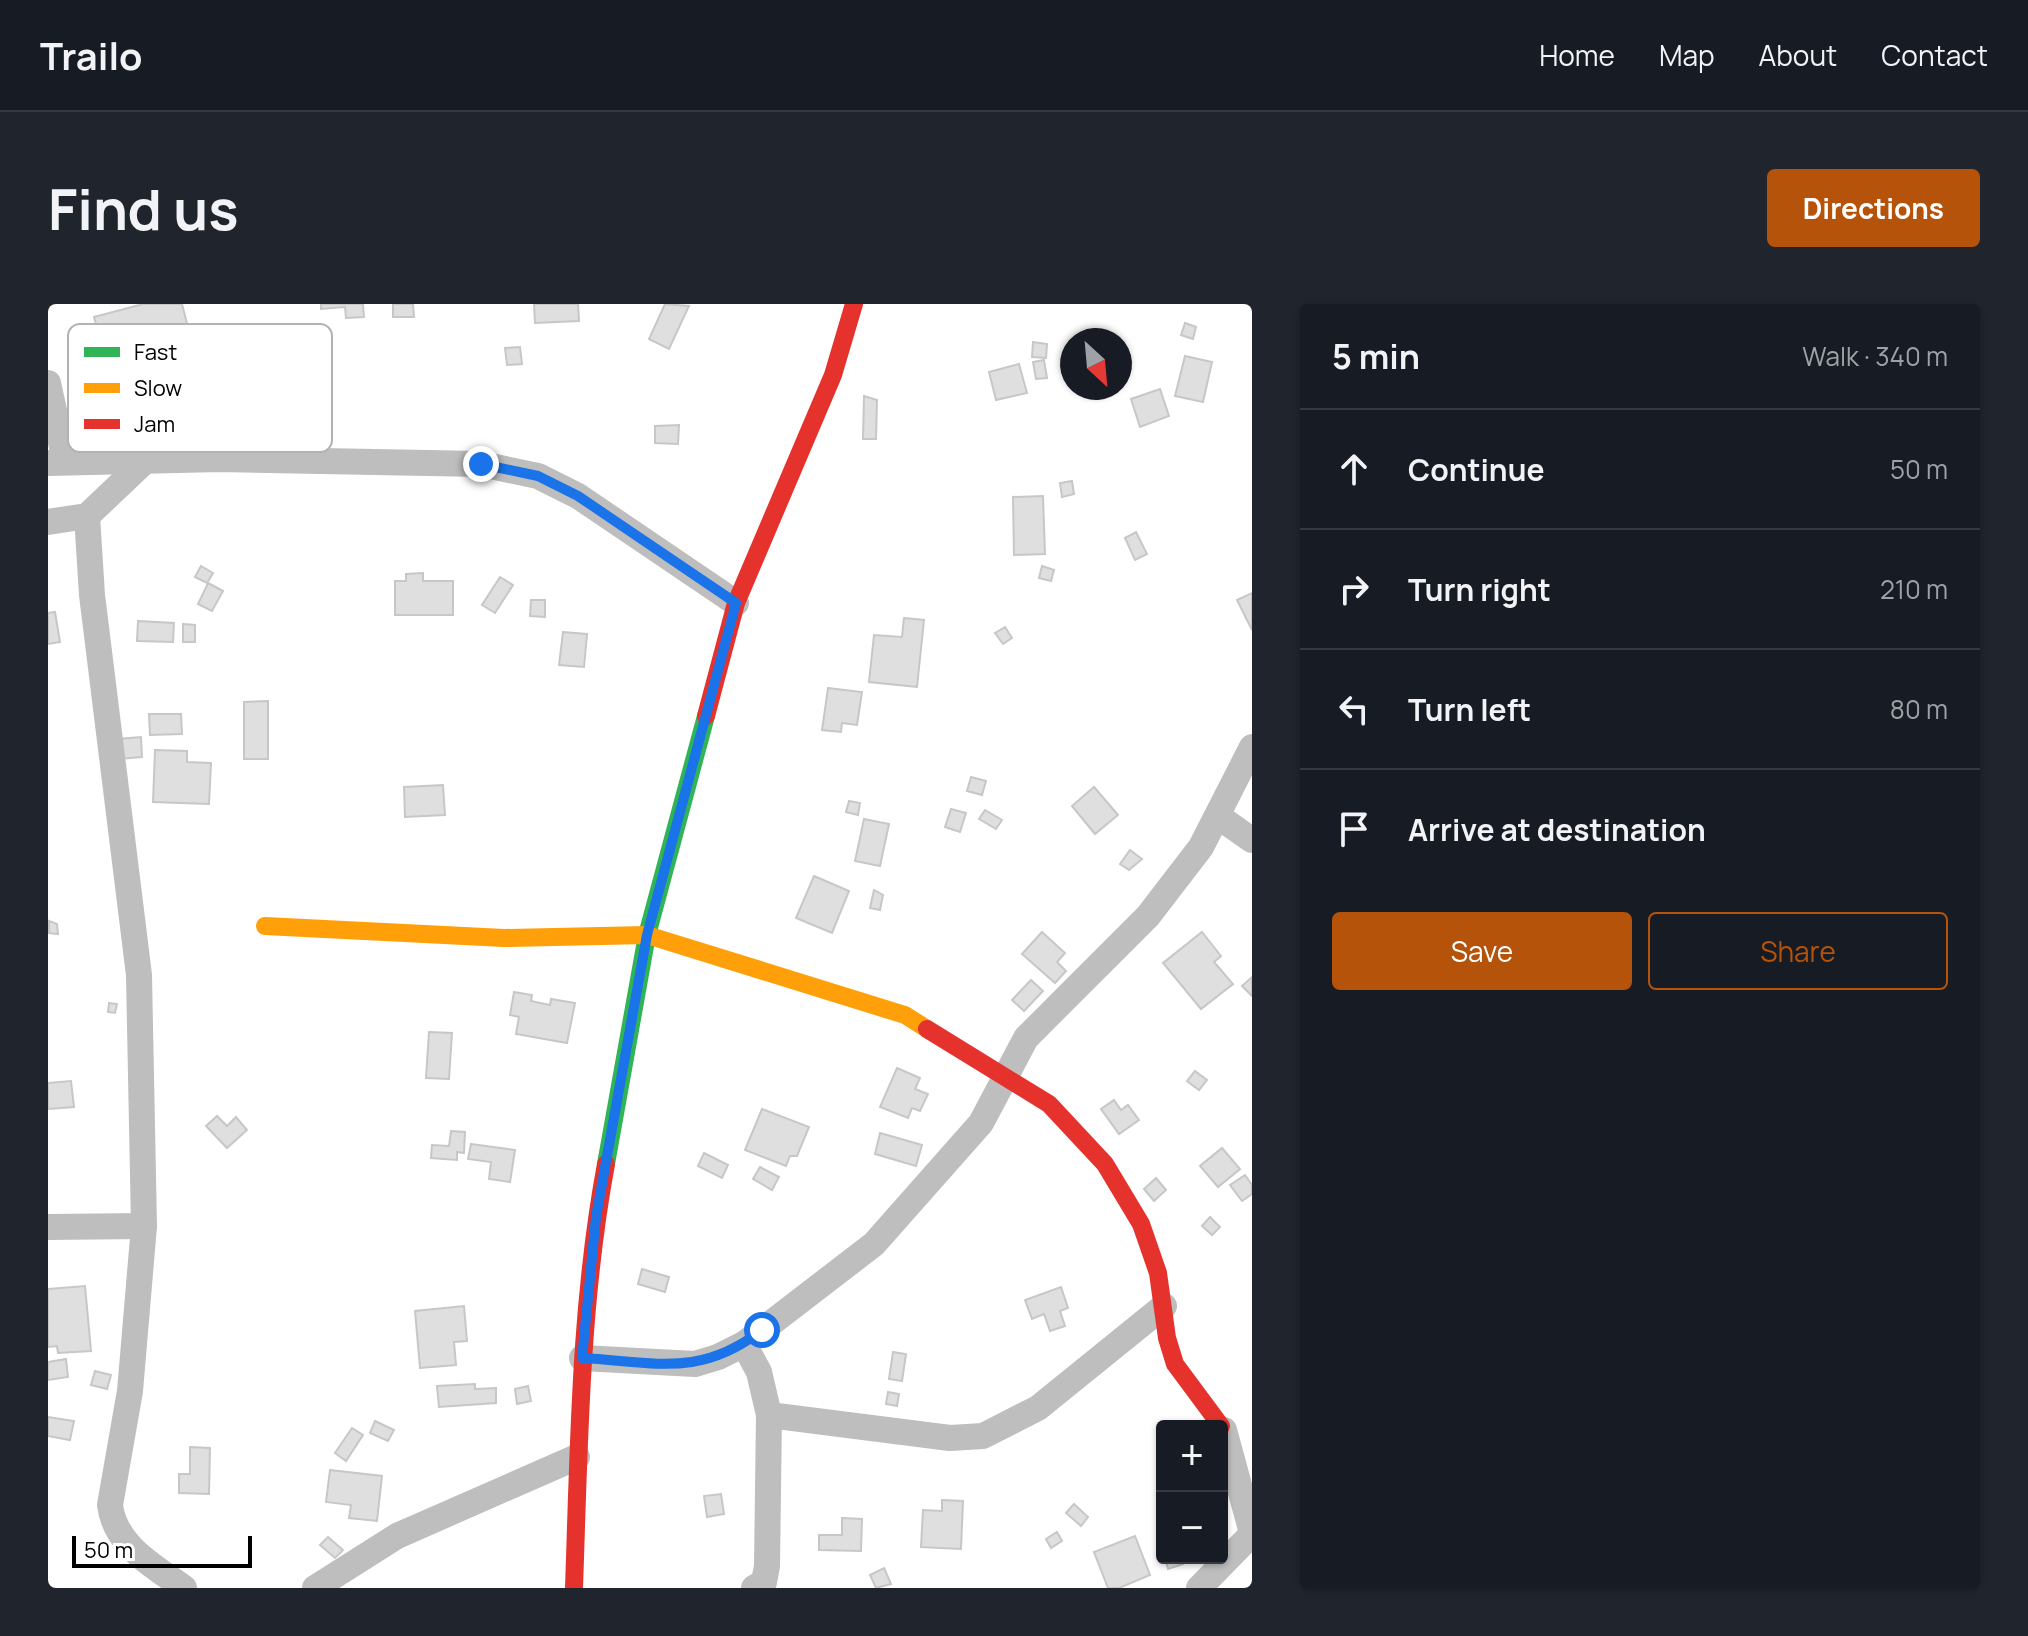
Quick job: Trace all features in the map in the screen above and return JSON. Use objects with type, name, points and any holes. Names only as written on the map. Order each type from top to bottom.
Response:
[{"type":"street","points":[[574,1588],[582,1358],[596,1217],[647,935],[736,603],[833,375],[854,304]]},
{"type":"street","points":[[48,383],[56,462],[146,460],[481,464],[538,476],[578,496],[736,603]]},
{"type":"street","points":[[48,522],[87,516],[146,460]]},
{"type":"street","points":[[87,516],[92,595],[139,975],[144,1226],[130,1391],[110,1505],[112,1521],[122,1538],[151,1566],[184,1588]]},
{"type":"street","points":[[582,1358],[695,1364],[744,1344],[852,1262],[898,1221],[981,1123],[1026,1038],[1148,916],[1219,817],[1252,747]]},
{"type":"street","points":[[1219,817],[1252,840]]},
{"type":"street","points":[[265,926],[504,938],[647,935],[905,1015],[1049,1104],[1105,1164],[1141,1224],[1158,1273],[1167,1338],[1175,1364],[1216,1420]]},
{"type":"street","points":[[48,1227],[144,1226]]},
{"type":"street","points":[[769,1415],[950,1438],[983,1436],[1038,1408],[1164,1306]]},
{"type":"street","points":[[744,1344],[759,1372],[769,1415],[767,1566],[764,1582],[754,1588]]},
{"type":"street","points":[[1228,1434],[1252,1456]]},
{"type":"street","points":[[1199,1588],[1252,1533],[1228,1449]]},
{"type":"street","points":[[315,1588],[340,1576],[373,1549],[577,1457]]},
{"type":"street","points":[[343,1588],[373,1549]]},
{"type":"building","points":[[143,304],[182,304],[187,324],[96,324],[94,317]]},
{"type":"building","points":[[321,304],[363,304],[364,317],[346,318],[345,307],[321,309]]},
{"type":"building","points":[[393,304],[413,304],[414,317],[393,317]]},
{"type":"building","points":[[534,304],[578,304],[579,321],[535,323]]},
{"type":"building","points":[[665,304],[689,306],[669,349],[649,339]]},
{"type":"building","points":[[1185,323],[1196,327],[1193,339],[1181,335]]},
{"type":"building","points":[[1033,342],[1047,344],[1046,358],[1032,357]]},
{"type":"building","points":[[520,347],[522,364],[507,365],[505,348]]},
{"type":"building","points":[[1185,356],[1212,362],[1203,402],[1175,396]]},
{"type":"building","points":[[1044,360],[1047,378],[1036,379],[1033,362]]},
{"type":"building","points":[[1019,364],[1027,393],[996,400],[989,372]]},
{"type":"building","points":[[1160,389],[1169,416],[1140,427],[1132,399]]},
{"type":"building","points":[[864,396],[877,400],[876,439],[863,439]]},
{"type":"building","points":[[679,425],[678,444],[655,443],[655,426]]},
{"type":"building","points":[[1072,481],[1074,494],[1062,497],[1060,483]]},
{"type":"building","points":[[1043,496],[1045,554],[1014,555],[1013,497]]},
{"type":"building","points":[[1136,532],[1147,554],[1135,560],[1125,538]]},
{"type":"building","points":[[201,566],[213,573],[207,583],[195,577]]},
{"type":"building","points":[[1042,566],[1054,570],[1051,581],[1039,578]]},
{"type":"building","points":[[423,573],[423,581],[453,581],[453,615],[395,615],[395,581],[406,581],[406,574]]},
{"type":"building","points":[[500,577],[513,585],[495,613],[482,605]]},
{"type":"building","points":[[208,583],[223,591],[212,611],[198,604]]},
{"type":"building","points":[[1252,593],[1252,630],[1237,600]]},
{"type":"building","points":[[531,600],[545,600],[545,617],[530,616]]},
{"type":"building","points":[[55,612],[60,642],[48,644],[48,613]]},
{"type":"building","points":[[904,618],[924,620],[917,687],[869,682],[874,635],[902,637]]},
{"type":"building","points":[[138,621],[174,623],[173,642],[137,641]]},
{"type":"building","points":[[183,624],[195,625],[195,642],[183,642]]},
{"type":"building","points":[[1005,627],[1012,638],[1003,644],[995,633]]},
{"type":"building","points":[[563,632],[587,634],[584,667],[559,665]]},
{"type":"building","points":[[828,688],[862,692],[857,725],[842,723],[841,732],[822,730]]},
{"type":"building","points":[[268,701],[268,759],[244,759],[244,702]]},
{"type":"building","points":[[149,714],[181,714],[182,734],[150,735]]},
{"type":"building","points":[[141,737],[142,757],[119,759],[117,739]]},
{"type":"building","points":[[155,750],[187,751],[187,762],[211,763],[209,804],[153,802]]},
{"type":"building","points":[[971,777],[986,781],[982,795],[967,791]]},
{"type":"building","points":[[443,785],[445,815],[405,817],[404,787]]},
{"type":"building","points":[[1094,787],[1118,815],[1095,834],[1072,806]]},
{"type":"building","points":[[849,801],[860,803],[858,815],[846,812]]},
{"type":"building","points":[[951,809],[966,813],[960,832],[945,827]]},
{"type":"building","points":[[985,810],[1002,820],[996,829],[979,819]]},
{"type":"building","points":[[864,819],[889,824],[880,866],[855,861]]},
{"type":"building","points":[[1130,850],[1142,859],[1129,870],[1120,864]]},
{"type":"building","points":[[814,876],[849,891],[832,933],[796,918]]},
{"type":"building","points":[[874,890],[883,895],[880,910],[870,908]]},
{"type":"building","points":[[49,921],[57,924],[58,934],[49,933]]},
{"type":"building","points":[[1042,932],[1065,953],[1057,962],[1066,971],[1055,983],[1022,954]]},
{"type":"building","points":[[1202,932],[1221,956],[1214,962],[1233,984],[1201,1009],[1163,963]]},
{"type":"building","points":[[1252,977],[1252,996],[1242,986]]},
{"type":"building","points":[[1031,980],[1043,991],[1024,1011],[1012,1000]]},
{"type":"building","points":[[514,992],[532,995],[531,1001],[550,1005],[551,999],[575,1003],[567,1043],[516,1034],[519,1017],[510,1015]]},
{"type":"building","points":[[109,1003],[117,1004],[115,1013],[108,1012]]},
{"type":"building","points":[[429,1032],[452,1033],[449,1079],[426,1078]]},
{"type":"building","points":[[897,1068],[920,1078],[915,1089],[928,1094],[920,1111],[912,1108],[908,1118],[880,1107]]},
{"type":"building","points":[[1195,1071],[1207,1080],[1199,1090],[1187,1081]]},
{"type":"building","points":[[71,1081],[74,1107],[48,1109],[48,1083]]},
{"type":"building","points":[[1114,1100],[1121,1110],[1128,1105],[1139,1120],[1119,1134],[1101,1109]]},
{"type":"building","points":[[762,1109],[809,1127],[797,1156],[790,1156],[786,1166],[745,1150]]},
{"type":"building","points":[[217,1116],[227,1126],[236,1117],[247,1130],[227,1148],[206,1126]]},
{"type":"building","points":[[451,1131],[465,1132],[464,1153],[457,1152],[457,1160],[431,1158],[432,1145],[449,1146]]},
{"type":"building","points":[[880,1133],[922,1145],[916,1166],[875,1154]]},
{"type":"building","points":[[471,1144],[515,1150],[510,1182],[489,1179],[491,1162],[468,1159]]},
{"type":"building","points":[[1222,1148],[1240,1169],[1218,1187],[1200,1166]]},
{"type":"building","points":[[704,1153],[728,1165],[722,1178],[698,1166]]},
{"type":"building","points":[[760,1167],[779,1177],[772,1190],[753,1179]]},
{"type":"building","points":[[1245,1175],[1252,1185],[1252,1194],[1242,1201],[1230,1185]]},
{"type":"building","points":[[1156,1178],[1166,1190],[1154,1201],[1144,1189]]},
{"type":"building","points":[[1210,1217],[1220,1227],[1212,1235],[1202,1226]]},
{"type":"building","points":[[642,1269],[669,1277],[665,1292],[638,1284]]},
{"type":"building","points":[[85,1286],[91,1351],[58,1353],[57,1346],[48,1347],[48,1289]]},
{"type":"building","points":[[1061,1287],[1068,1308],[1060,1311],[1065,1326],[1050,1331],[1044,1314],[1032,1319],[1025,1300]]},
{"type":"building","points":[[464,1306],[467,1341],[454,1342],[456,1365],[420,1368],[415,1311]]},
{"type":"building","points":[[893,1352],[906,1354],[902,1381],[889,1379]]},
{"type":"building","points":[[66,1359],[68,1377],[48,1380],[48,1362]]},
{"type":"building","points":[[95,1371],[111,1375],[107,1389],[91,1385]]},
{"type":"building","points":[[475,1384],[475,1389],[496,1388],[496,1403],[439,1407],[437,1386]]},
{"type":"building","points":[[528,1386],[531,1401],[517,1404],[515,1389]]},
{"type":"building","points":[[888,1392],[899,1394],[897,1406],[886,1404]]},
{"type":"building","points":[[48,1417],[74,1421],[70,1440],[48,1436]]},
{"type":"building","points":[[375,1421],[394,1430],[388,1441],[370,1433]]},
{"type":"building","points":[[352,1428],[363,1435],[346,1461],[335,1453]]},
{"type":"building","points":[[190,1447],[210,1448],[209,1494],[179,1493],[179,1474],[190,1474]]},
{"type":"building","points":[[330,1470],[382,1476],[377,1521],[349,1518],[351,1505],[326,1502]]},
{"type":"building","points":[[721,1494],[724,1514],[707,1517],[704,1496]]},
{"type":"building","points":[[942,1500],[963,1501],[961,1549],[921,1547],[923,1510],[942,1511]]},
{"type":"building","points":[[1074,1504],[1088,1517],[1081,1526],[1066,1513]]},
{"type":"building","points":[[842,1518],[862,1519],[861,1551],[819,1550],[819,1535],[842,1535]]},
{"type":"building","points":[[1057,1532],[1062,1541],[1051,1548],[1046,1539]]},
{"type":"building","points":[[1135,1536],[1150,1575],[1119,1588],[1108,1588],[1094,1552]]},
{"type":"building","points":[[328,1537],[343,1550],[335,1558],[320,1545]]},
{"type":"building","points":[[1167,1564],[1183,1564],[1168,1569]]},
{"type":"building","points":[[884,1568],[891,1584],[876,1588],[870,1575]]},
{"type":"traffic: fast","points":[[606,1164],[647,935],[706,716]]},
{"type":"traffic: slow","points":[[265,926],[504,938],[647,935],[905,1015],[927,1029]]},
{"type":"traffic: jam","points":[[706,716],[736,603],[833,375],[854,304]]},
{"type":"traffic: jam","points":[[927,1029],[1049,1104],[1105,1164],[1141,1224],[1158,1273],[1167,1338],[1175,1364],[1217,1420]]},
{"type":"traffic: jam","points":[[574,1588],[586,1322],[606,1164]]},
{"type":"route","points":[[481,464],[538,476],[578,496],[736,603],[647,935],[596,1217],[582,1358],[695,1364],[744,1344],[762,1330]]}]
